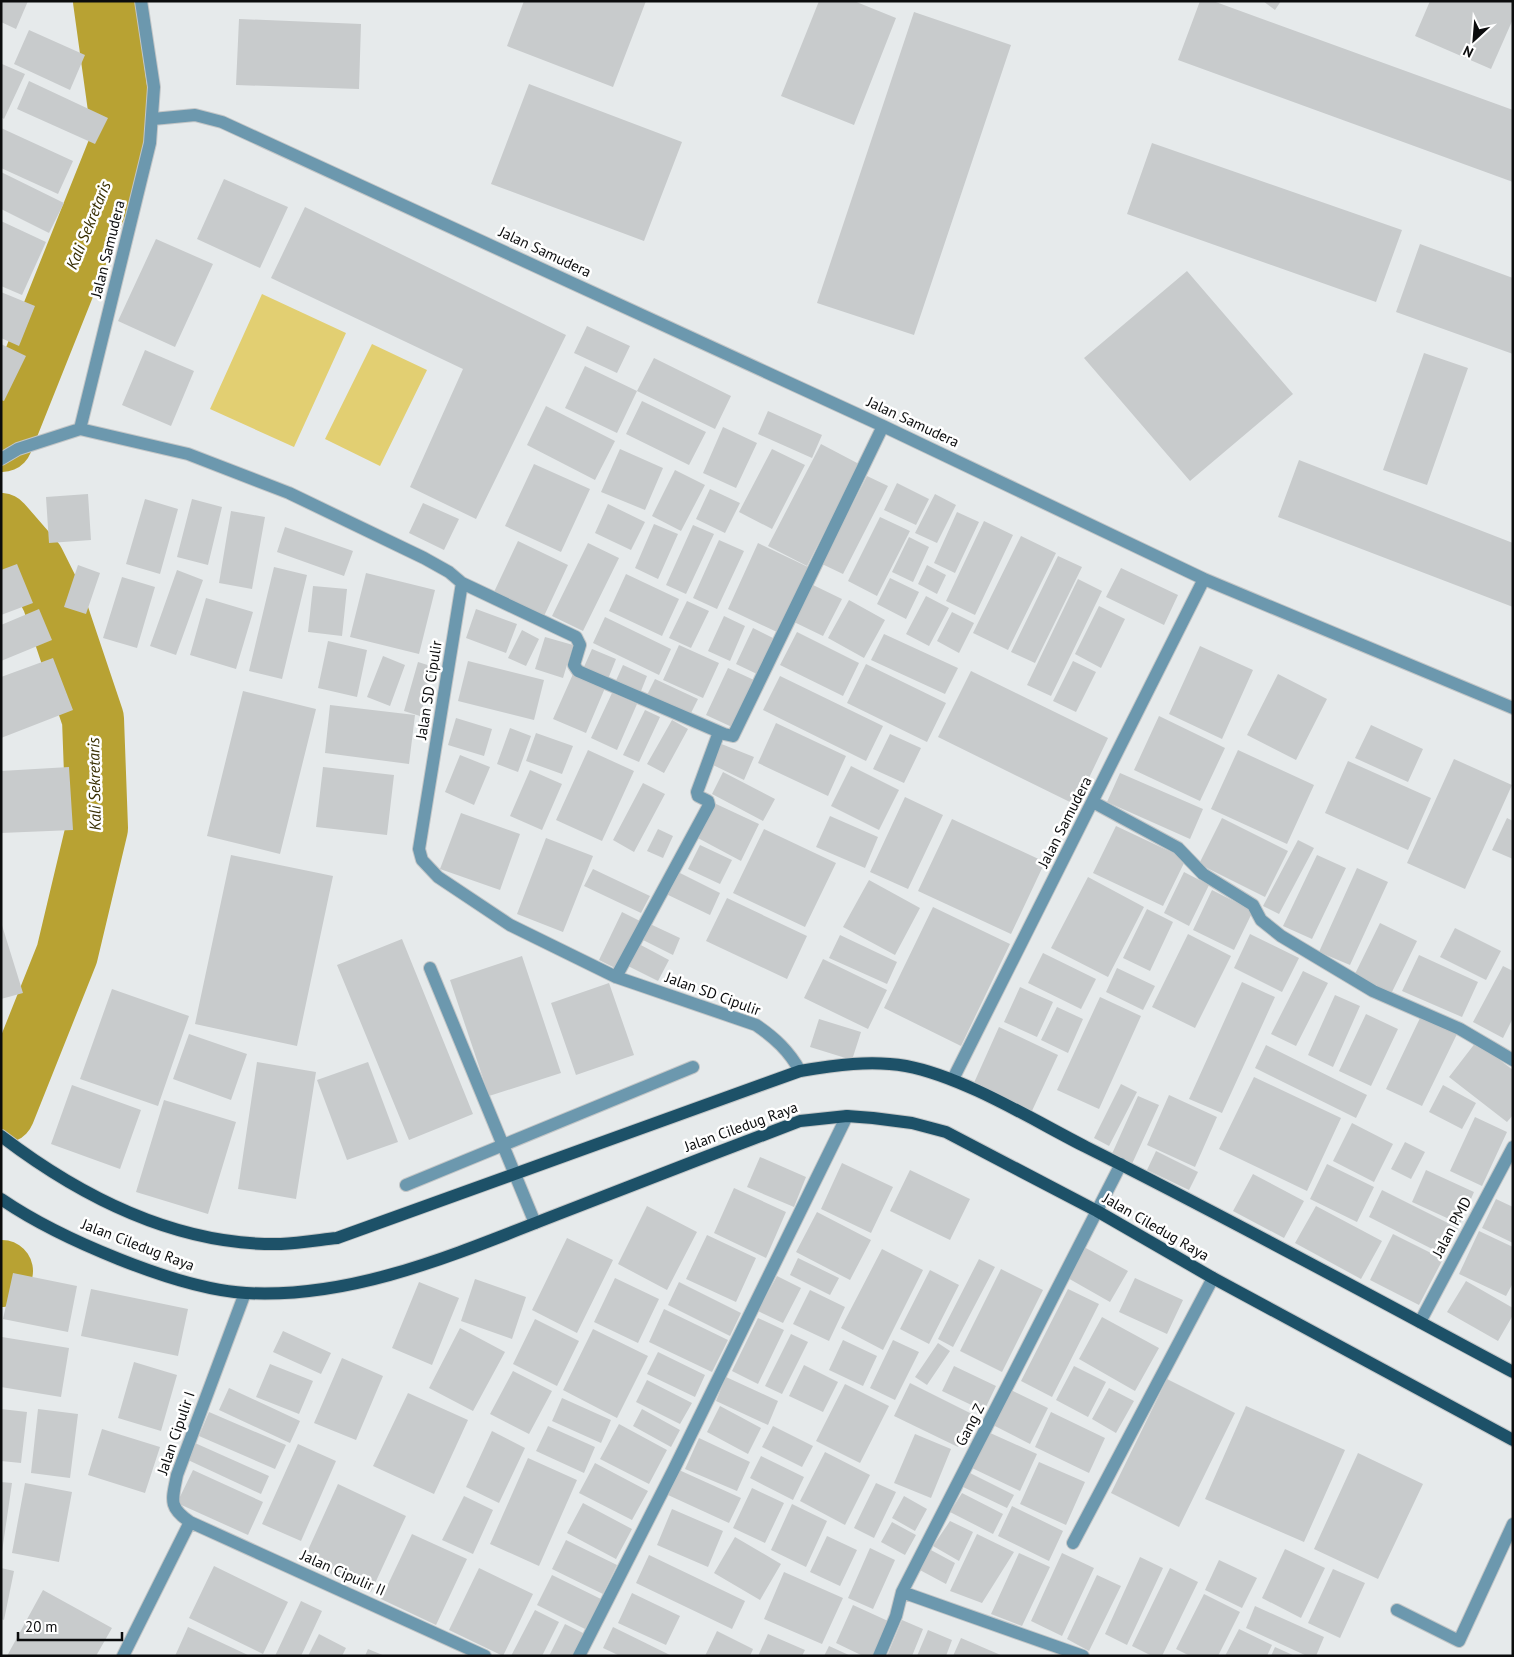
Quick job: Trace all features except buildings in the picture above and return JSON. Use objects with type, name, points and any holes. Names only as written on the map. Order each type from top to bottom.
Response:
[{"type":"main road","name":"Jalan Ciledug Raya","points":[[1,1136],[30,1158],[122,1210],[181,1232],[224,1240],[280,1244],[337,1238],[800,1071],[837,1064],[871,1063],[907,1066],[953,1079],[1121,1164],[1513,1372]]},
{"type":"main road","name":"Jalan Ciledug Raya","points":[[1,1198],[54,1229],[114,1256],[181,1281],[245,1293],[314,1292],[395,1275],[800,1121],[847,1116],[912,1123],[946,1132],[1097,1211],[1213,1278],[1513,1440]]},
{"type":"street","points":[[140,1],[154,87],[154,119]]},
{"type":"street","name":"Jalan Samudera","points":[[80,428],[146,165],[154,119],[195,115],[222,122],[883,426],[1204,579],[1513,708]]},
{"type":"street","points":[[1,459],[18,449],[80,428],[188,454],[289,492],[424,558],[449,572],[462,583],[576,637],[580,645],[574,666],[578,671],[730,736],[736,733],[883,426]]},
{"type":"street","name":"Jalan Samudera","points":[[953,1079],[1204,579]]},
{"type":"street","name":"Jalan SD Cipulir","points":[[462,583],[419,849],[422,860],[438,877],[510,925],[616,977],[756,1025],[776,1038],[791,1055],[800,1071]]},
{"type":"street","points":[[616,977],[709,805],[708,801],[698,796],[697,792],[719,732]]},
{"type":"street","points":[[1093,802],[1178,848],[1202,874],[1253,906],[1261,920],[1281,936],[1373,991],[1460,1030],[1513,1060]]},
{"type":"street","points":[[430,968],[535,1223]]},
{"type":"street","points":[[406,1185],[693,1067]]},
{"type":"street","points":[[579,1656],[673,1471],[847,1116]]},
{"type":"street","name":"Jalan PMD","points":[[1420,1322],[1513,1147]]},
{"type":"street","name":"Gang Z","points":[[879,1656],[896,1616],[902,1592],[1121,1164]]},
{"type":"street","points":[[1073,1543],[1213,1278]]},
{"type":"street","name":"Jalan Cipulir I","points":[[190,1522],[176,1513],[172,1498],[177,1476],[245,1293]]},
{"type":"street","points":[[123,1656],[190,1522]]},
{"type":"street","name":"Jalan Cipulir II","points":[[190,1522],[483,1655]]},
{"type":"street","points":[[1397,1610],[1460,1641],[1513,1524]]},
{"type":"street","points":[[902,1592],[1083,1656]]},
{"type":"shaded area","points":[[262,294],[346,333],[294,447],[210,409]]},
{"type":"shaded area","points":[[372,344],[427,370],[380,466],[325,439]]},
{"type":"waterway","name":"Kali Sekretaris","points":[[2,441],[123,138],[104,1]]},
{"type":"waterway","name":"Kali Sekretaris","points":[[1,524],[34,562],[53,600],[93,719],[97,828],[67,954],[4,1112]]},
{"type":"waterway","points":[[1,1276],[2,1271]]}]
